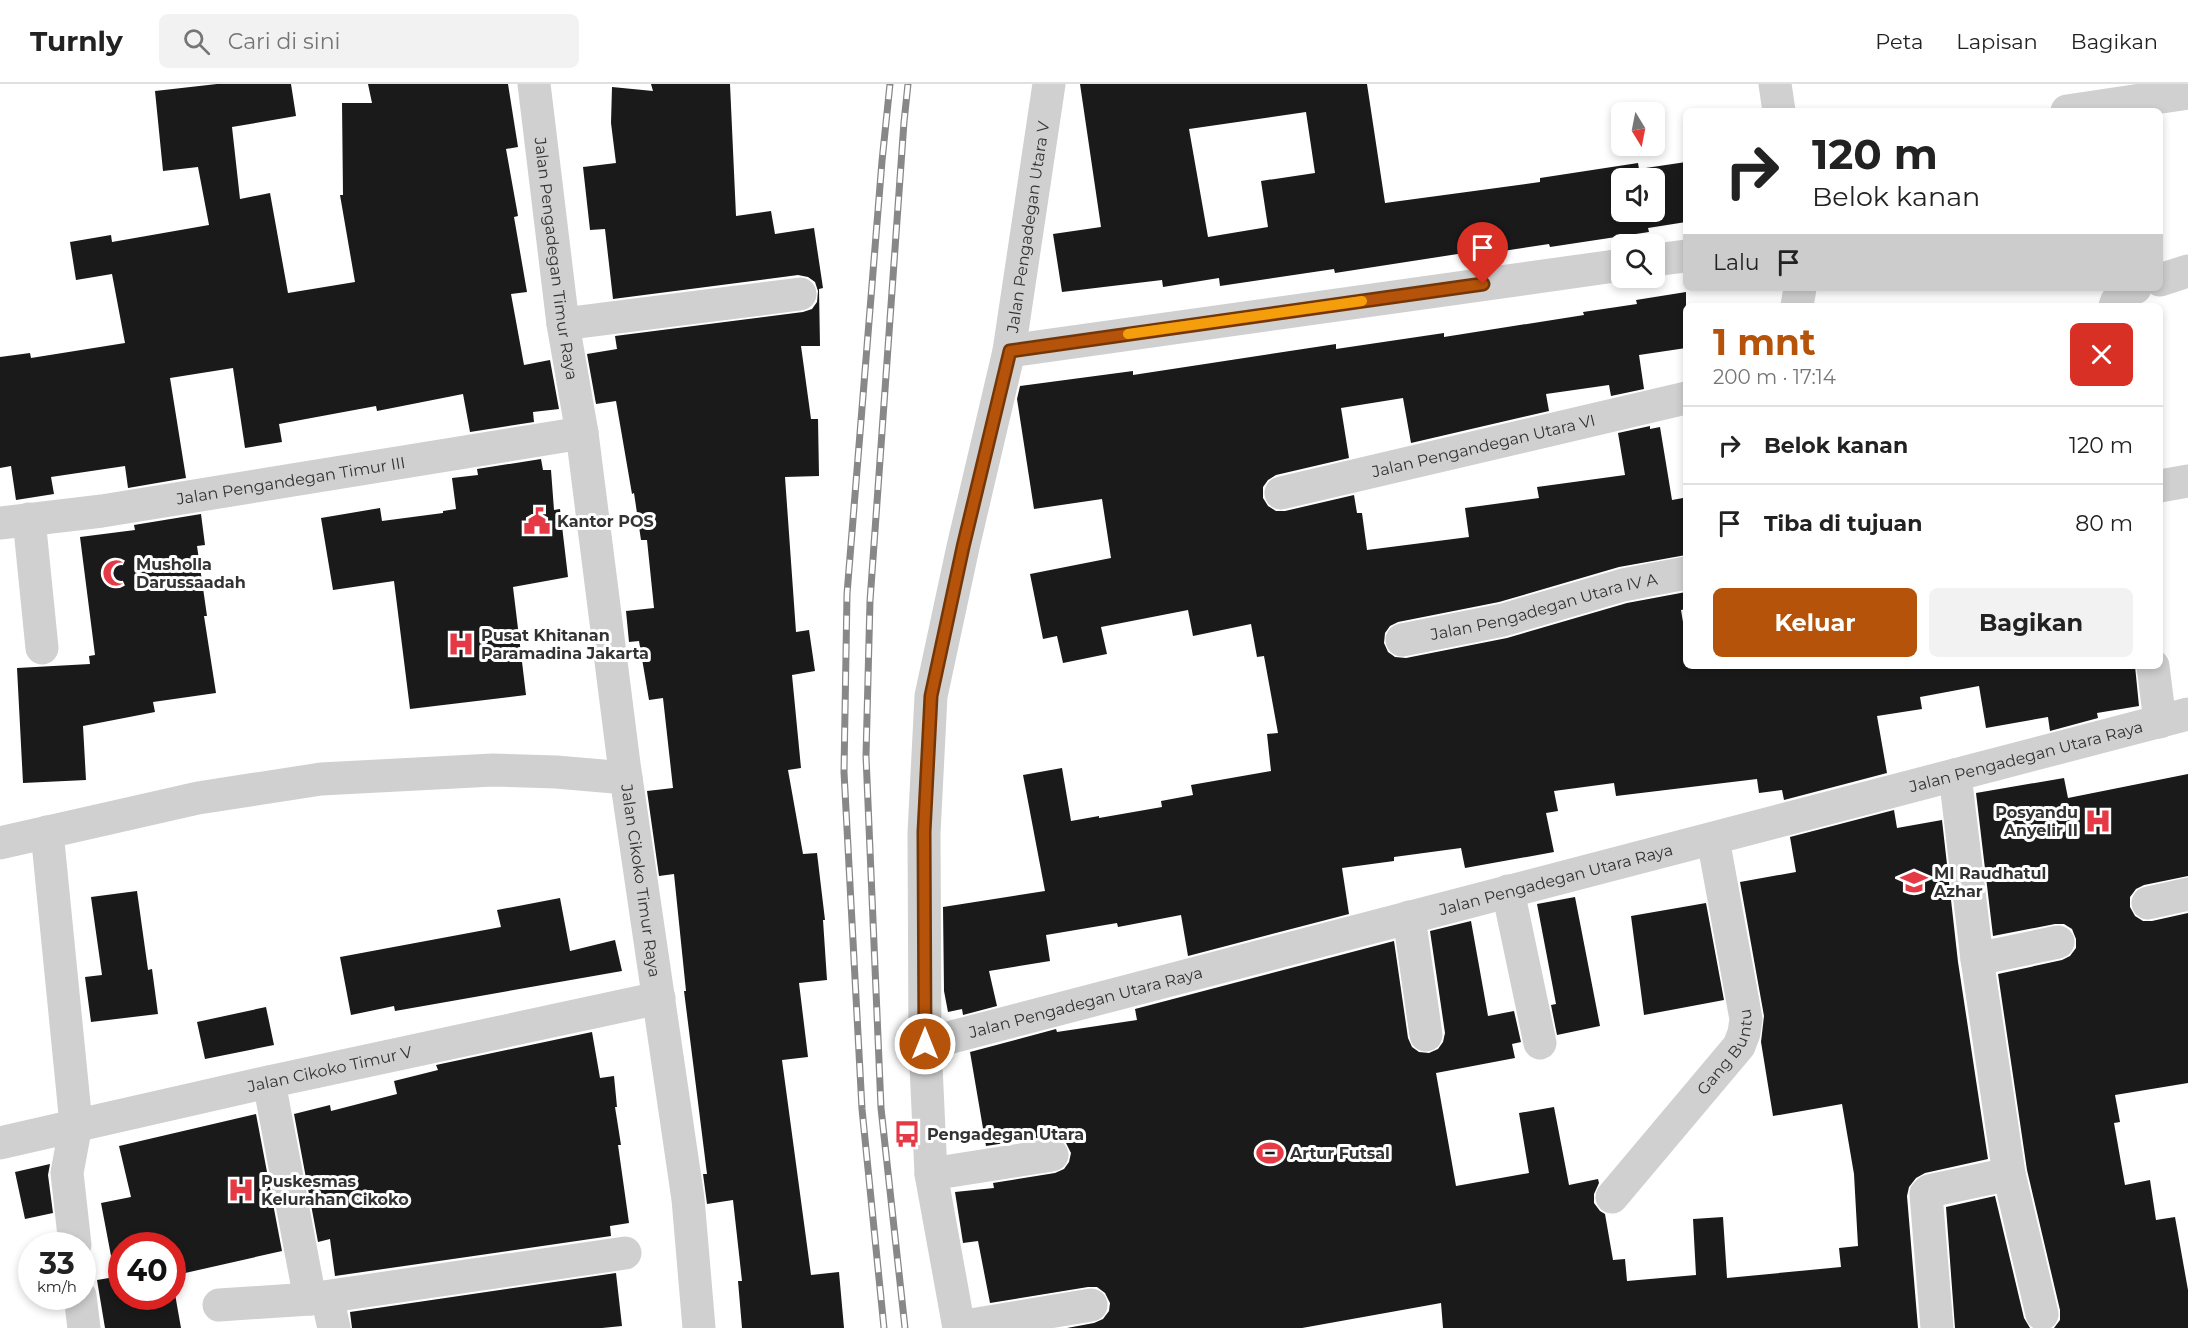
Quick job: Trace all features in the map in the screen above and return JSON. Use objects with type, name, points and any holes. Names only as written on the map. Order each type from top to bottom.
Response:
[{"type":"street","name":"Jalan Pengadegan Timur Raya","points":[[534,84],[563,324],[582,433]]},
{"type":"street","name":"Jalan Pengadegan Utara V","points":[[925,1044],[924,832],[931,696],[963,547],[1010,351],[1049,84]]},
{"type":"street","points":[[1775,84],[1779,108]]},
{"type":"street","points":[[2087,108],[2188,93]]},
{"type":"street","points":[[1665,259],[1683,256]]},
{"type":"street","points":[[1010,351],[1611,267]]},
{"type":"street","points":[[2163,279],[2188,271]]},
{"type":"street","points":[[2116,303],[2119,296],[2126,291]]},
{"type":"street","points":[[563,324],[800,294]]},
{"type":"street","name":"Jalan Pengandegan Utara VI","points":[[1281,493],[1683,399]]},
{"type":"street","name":"Jalan Pengandegan Timur III","points":[[14,521],[102,511],[582,433]]},
{"type":"street","name":"Jalan Cikoko Timur Raya","points":[[582,433],[626,778],[688,1199],[699,1328]]},
{"type":"street","points":[[2163,485],[2188,481]]},
{"type":"street","points":[[14,521],[42,648]]},
{"type":"street","name":"Jalan Pengadegan Utara IV A","points":[[1402,640],[1503,620],[1623,585],[1683,574]]},
{"type":"street","points":[[2154,669],[2174,718]]},
{"type":"street","name":"Jalan Pengadegan Utara Raya","points":[[925,1044],[2174,718]]},
{"type":"street","points":[[0,843],[198,798],[321,779],[493,770],[626,778]]},
{"type":"street","points":[[1955,775],[1977,959],[2009,1174],[2042,1314]]},
{"type":"street","points":[[47,832],[76,1125],[67,1173],[74,1232]]},
{"type":"street","name":"Gang Buntu","points":[[1612,1197],[1739,1046],[1744,1033],[1746,1019],[1713,838]]},
{"type":"street","points":[[1508,891],[1540,1043]]},
{"type":"street","points":[[2148,903],[2188,894]]},
{"type":"street","points":[[1409,918],[1426,1035]]},
{"type":"street","points":[[1977,959],[2058,942]]},
{"type":"street","name":"Jalan Cikoko Timur V","points":[[0,1143],[659,998]]},
{"type":"street","points":[[925,1044],[931,1174],[959,1328],[1090,1305]]},
{"type":"street","points":[[269,1082],[324,1308]]},
{"type":"street","points":[[931,1174],[1052,1155]]},
{"type":"street","points":[[1936,1328],[1926,1194],[1929,1191],[2009,1174]]},
{"type":"street","points":[[219,1305],[324,1308],[625,1254]]},
{"type":"street","points":[[82,1310],[84,1328]]},
{"type":"building","points":[[217,84],[291,84],[296,116],[232,127],[240,199],[270,193],[288,293],[355,282],[340,195],[343,195],[342,103],[372,103],[368,84],[508,84],[518,147],[506,149],[518,216],[514,217],[527,292],[511,294],[524,365],[550,360],[559,409],[533,412],[534,422],[470,432],[463,394],[377,411],[376,406],[279,424],[282,442],[245,448],[233,368],[170,378],[186,478],[128,488],[125,466],[51,477],[54,494],[16,500],[11,466],[0,468],[0,357],[30,353],[31,358],[125,343],[112,274],[76,280],[70,242],[111,235],[112,242],[209,225],[198,167],[163,171],[155,91]]},
{"type":"building","points":[[651,84],[730,84],[736,216],[771,211],[775,234],[814,228],[823,288],[819,289],[820,346],[801,346],[811,419],[818,419],[819,476],[785,477],[796,632],[809,630],[815,671],[792,675],[801,768],[788,770],[803,854],[817,853],[825,920],[823,920],[827,980],[799,983],[808,1057],[782,1060],[811,1275],[839,1272],[844,1328],[742,1328],[738,1281],[742,1281],[733,1200],[707,1204],[703,1174],[707,1174],[684,991],[686,991],[674,874],[659,876],[647,791],[673,788],[663,698],[649,700],[639,641],[629,642],[626,611],[654,608],[647,540],[641,540],[616,401],[596,404],[587,354],[617,349],[615,336],[803,312],[812,309],[817,302],[818,291],[815,282],[808,277],[798,275],[613,299],[605,229],[590,230],[583,167],[616,163],[611,123],[612,87],[653,91]]},
{"type":"building","points":[[1080,84],[1367,84],[1385,203],[1540,182],[1540,178],[1638,163],[1639,168],[1611,168],[1611,222],[1665,222],[1665,168],[1646,168],[1683,162],[1683,222],[1648,228],[1649,232],[1611,234],[1611,238],[1550,247],[1549,244],[1490,253],[1490,249],[1335,273],[1334,269],[1220,286],[1219,278],[1163,287],[1162,280],[1062,292],[1053,234],[1101,227]],"holes":[[[1306,112],[1315,173],[1261,181],[1268,227],[1208,237],[1189,129]]]},
{"type":"building","points":[[1686,292],[1686,303],[1683,303],[1683,348],[1639,355],[1644,389],[1611,396],[1609,385],[1546,394],[1549,411],[1411,443],[1403,398],[1341,408],[1349,458],[1276,475],[1263,487],[1263,498],[1268,506],[1276,511],[1285,511],[1354,495],[1357,513],[1362,513],[1367,550],[1469,537],[1465,508],[1539,498],[1537,487],[1625,475],[1618,433],[1650,426],[1650,429],[1660,427],[1672,500],[1683,498],[1683,556],[1619,567],[1499,602],[1398,622],[1390,626],[1385,633],[1384,643],[1388,652],[1395,657],[1406,658],[1507,638],[1627,603],[1683,593],[1683,610],[1681,610],[1683,669],[2135,669],[2139,706],[2097,713],[2098,718],[2050,731],[2048,717],[1986,728],[1979,686],[1920,697],[1922,709],[1877,716],[1887,773],[1784,800],[1782,790],[1759,793],[1757,779],[1616,796],[1614,783],[1554,791],[1558,811],[1546,813],[1554,852],[1465,868],[1461,848],[1394,857],[1394,861],[1342,868],[1349,914],[1188,956],[1181,915],[1118,927],[1117,923],[1046,935],[1050,961],[989,971],[997,1006],[963,1015],[962,1009],[948,1012],[944,991],[943,907],[1045,891],[1023,775],[1062,768],[1071,821],[1099,816],[1099,818],[1162,807],[1161,801],[1193,795],[1191,785],[1271,771],[1267,734],[1278,733],[1264,656],[1257,657],[1251,624],[1193,636],[1188,610],[1101,627],[1107,654],[1063,663],[1057,636],[1043,639],[1030,574],[1111,558],[1102,499],[1034,509],[1017,399],[1020,386],[1133,371],[1133,375],[1336,344],[1336,349],[1444,333],[1444,337],[1584,315],[1583,312],[1637,304],[1636,300]]},
{"type":"building","points":[[541,459],[543,470],[551,470],[554,510],[560,509],[568,577],[513,587],[526,695],[410,709],[394,581],[333,590],[321,518],[380,508],[382,521],[443,513],[443,511],[456,509],[452,478],[478,475],[477,469]]},
{"type":"building","points":[[201,514],[205,545],[197,546],[207,616],[204,616],[216,693],[153,702],[155,712],[83,726],[86,780],[23,783],[17,668],[90,664],[89,656],[95,655],[80,537],[135,530],[134,525]]},
{"type":"building","points":[[2188,774],[2188,876],[2144,885],[2136,889],[2130,897],[2130,907],[2135,916],[2143,921],[2188,913],[2188,1083],[2115,1095],[2120,1122],[2114,1123],[2125,1185],[2150,1180],[2156,1220],[2175,1217],[2188,1290],[2188,1328],[2054,1328],[2060,1320],[2060,1310],[2027,1170],[1998,974],[2062,960],[2070,956],[2076,948],[2076,939],[2072,929],[2064,924],[1993,936],[1976,793],[2064,778],[2068,798]]},
{"type":"building","points":[[1894,810],[1897,828],[1942,820],[1958,962],[1988,1159],[1925,1173],[1916,1178],[1909,1187],[1907,1196],[1918,1328],[1443,1328],[1441,1303],[1302,1328],[1067,1328],[1103,1319],[1109,1311],[1110,1303],[1105,1293],[1097,1287],[1088,1287],[990,1303],[978,1241],[963,1243],[955,1192],[994,1188],[993,1183],[1055,1173],[1064,1169],[1071,1153],[1066,1143],[1058,1137],[1050,1136],[986,1146],[970,1052],[1056,1029],[1057,1032],[1137,1020],[1135,1009],[1394,941],[1408,1038],[1412,1047],[1419,1052],[1429,1053],[1438,1049],[1445,1033],[1430,931],[1471,921],[1488,1016],[1514,1011],[1521,1042],[1512,1044],[1515,1058],[1436,1073],[1456,1186],[1529,1173],[1519,1113],[1554,1107],[1569,1185],[1598,1179],[1594,1203],[1605,1214],[1613,1260],[1625,1259],[1627,1281],[1696,1275],[1693,1219],[1723,1217],[1727,1278],[1841,1267],[1839,1248],[1858,1246],[1854,1174],[1842,1104],[1773,1116],[1761,1042],[1764,1016],[1740,882],[1796,872],[1790,837]]},
{"type":"building","points":[[137,891],[148,970],[152,969],[158,1014],[91,1022],[85,977],[102,975],[91,897]]},
{"type":"building","points":[[1575,897],[1600,1026],[1557,1035],[1551,1005],[1556,1004],[1537,904]]},
{"type":"building","points":[[560,898],[570,951],[615,940],[622,971],[395,1011],[394,1006],[351,1015],[340,957],[501,927],[497,910]]},
{"type":"building","points":[[1706,903],[1724,1000],[1644,1015],[1631,916]]},
{"type":"building","points":[[266,1007],[274,1045],[205,1059],[197,1022]]},
{"type":"building","points":[[592,1032],[600,1078],[614,1076],[617,1107],[615,1107],[621,1145],[618,1145],[629,1223],[610,1226],[611,1236],[335,1276],[330,1239],[318,1242],[294,1114],[330,1105],[331,1111],[397,1094],[394,1081],[438,1070],[436,1065]]},
{"type":"building","points":[[256,1114],[282,1251],[186,1273],[186,1232],[108,1232],[108,1240],[101,1203],[131,1197],[119,1146]]},
{"type":"building","points":[[50,1164],[48,1175],[53,1213],[25,1219],[15,1172]]},
{"type":"building","points":[[1995,1196],[2024,1318],[2030,1328],[1955,1328],[1946,1207]]},
{"type":"building","points":[[616,1273],[622,1326],[602,1328],[352,1328],[350,1312]]},
{"type":"building","points":[[108,1278],[108,1310],[178,1310],[181,1328],[105,1328],[97,1280]]},
{"type":"railway","points":[[884,1328],[862,1109],[844,772],[847,594],[890,84]]},
{"type":"railway","points":[[905,1328],[881,1108],[866,756],[870,601],[908,84]]},
{"type":"slow traffic","points":[[1128,334],[1362,301]]},
{"type":"place","name":"Kantor POS","points":[[537,521]]},
{"type":"place","name":"Musholla Darussaadah","points":[[116,573]]},
{"type":"place","name":"Pusat Khitanan Paramadina Jakarta","points":[[461,644]]},
{"type":"place","name":"Posyandu Anyelir II","points":[[2098,821]]},
{"type":"place","name":"MI Raudhatul Azhar","points":[[1914,882]]},
{"type":"place","name":"Pengadegan Utara","points":[[907,1134]]},
{"type":"place","name":"Artur Futsal","points":[[1270,1153]]},
{"type":"place","name":"Puskesmas Kelurahan Cikoko","points":[[241,1190]]},
{"type":"route","points":[[925,1044],[924,832],[931,696],[963,547],[1010,351],[1483,284]]}]
